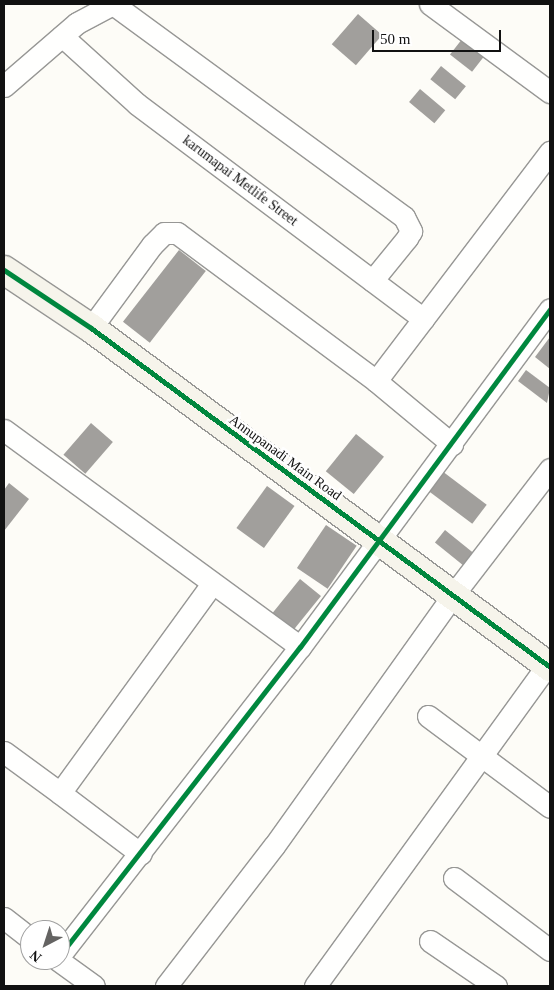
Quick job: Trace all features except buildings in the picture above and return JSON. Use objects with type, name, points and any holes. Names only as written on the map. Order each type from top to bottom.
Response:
[{"type":"street","points":[[4,86],[77,23],[113,4],[404,217],[411,231],[372,281]]},
{"type":"street","points":[[430,4],[550,92]]},
{"type":"street","name":"karumapai Metlife Street","points":[[62,36],[137,104],[422,319]]},
{"type":"street","points":[[376,381],[550,152]]},
{"type":"street","points":[[91,328],[152,244],[164,233],[177,234],[376,381],[452,444]]},
{"type":"street","name":"Annupanadi Main Road","points":[[4,270],[91,328],[549,664]]},
{"type":"street","points":[[70,943],[141,854],[300,647],[377,539],[452,444],[550,309]]},
{"type":"street","points":[[4,430],[300,647]]},
{"type":"street","points":[[166,986],[274,846],[453,595],[550,469]]},
{"type":"street","points":[[60,793],[212,584]]},
{"type":"street","points":[[315,986],[549,664]]},
{"type":"street","points":[[428,716],[550,807]]},
{"type":"street","points":[[4,752],[141,854]]},
{"type":"street","points":[[454,878],[550,950]]},
{"type":"street","points":[[4,918],[20,930]]},
{"type":"street","points":[[430,941],[496,986]]},
{"type":"street","points":[[70,969],[94,986]]},
{"type":"cycle path","points":[[4,270],[91,328],[550,667]]},
{"type":"cycle path","points":[[70,942],[300,647],[550,309]]}]
